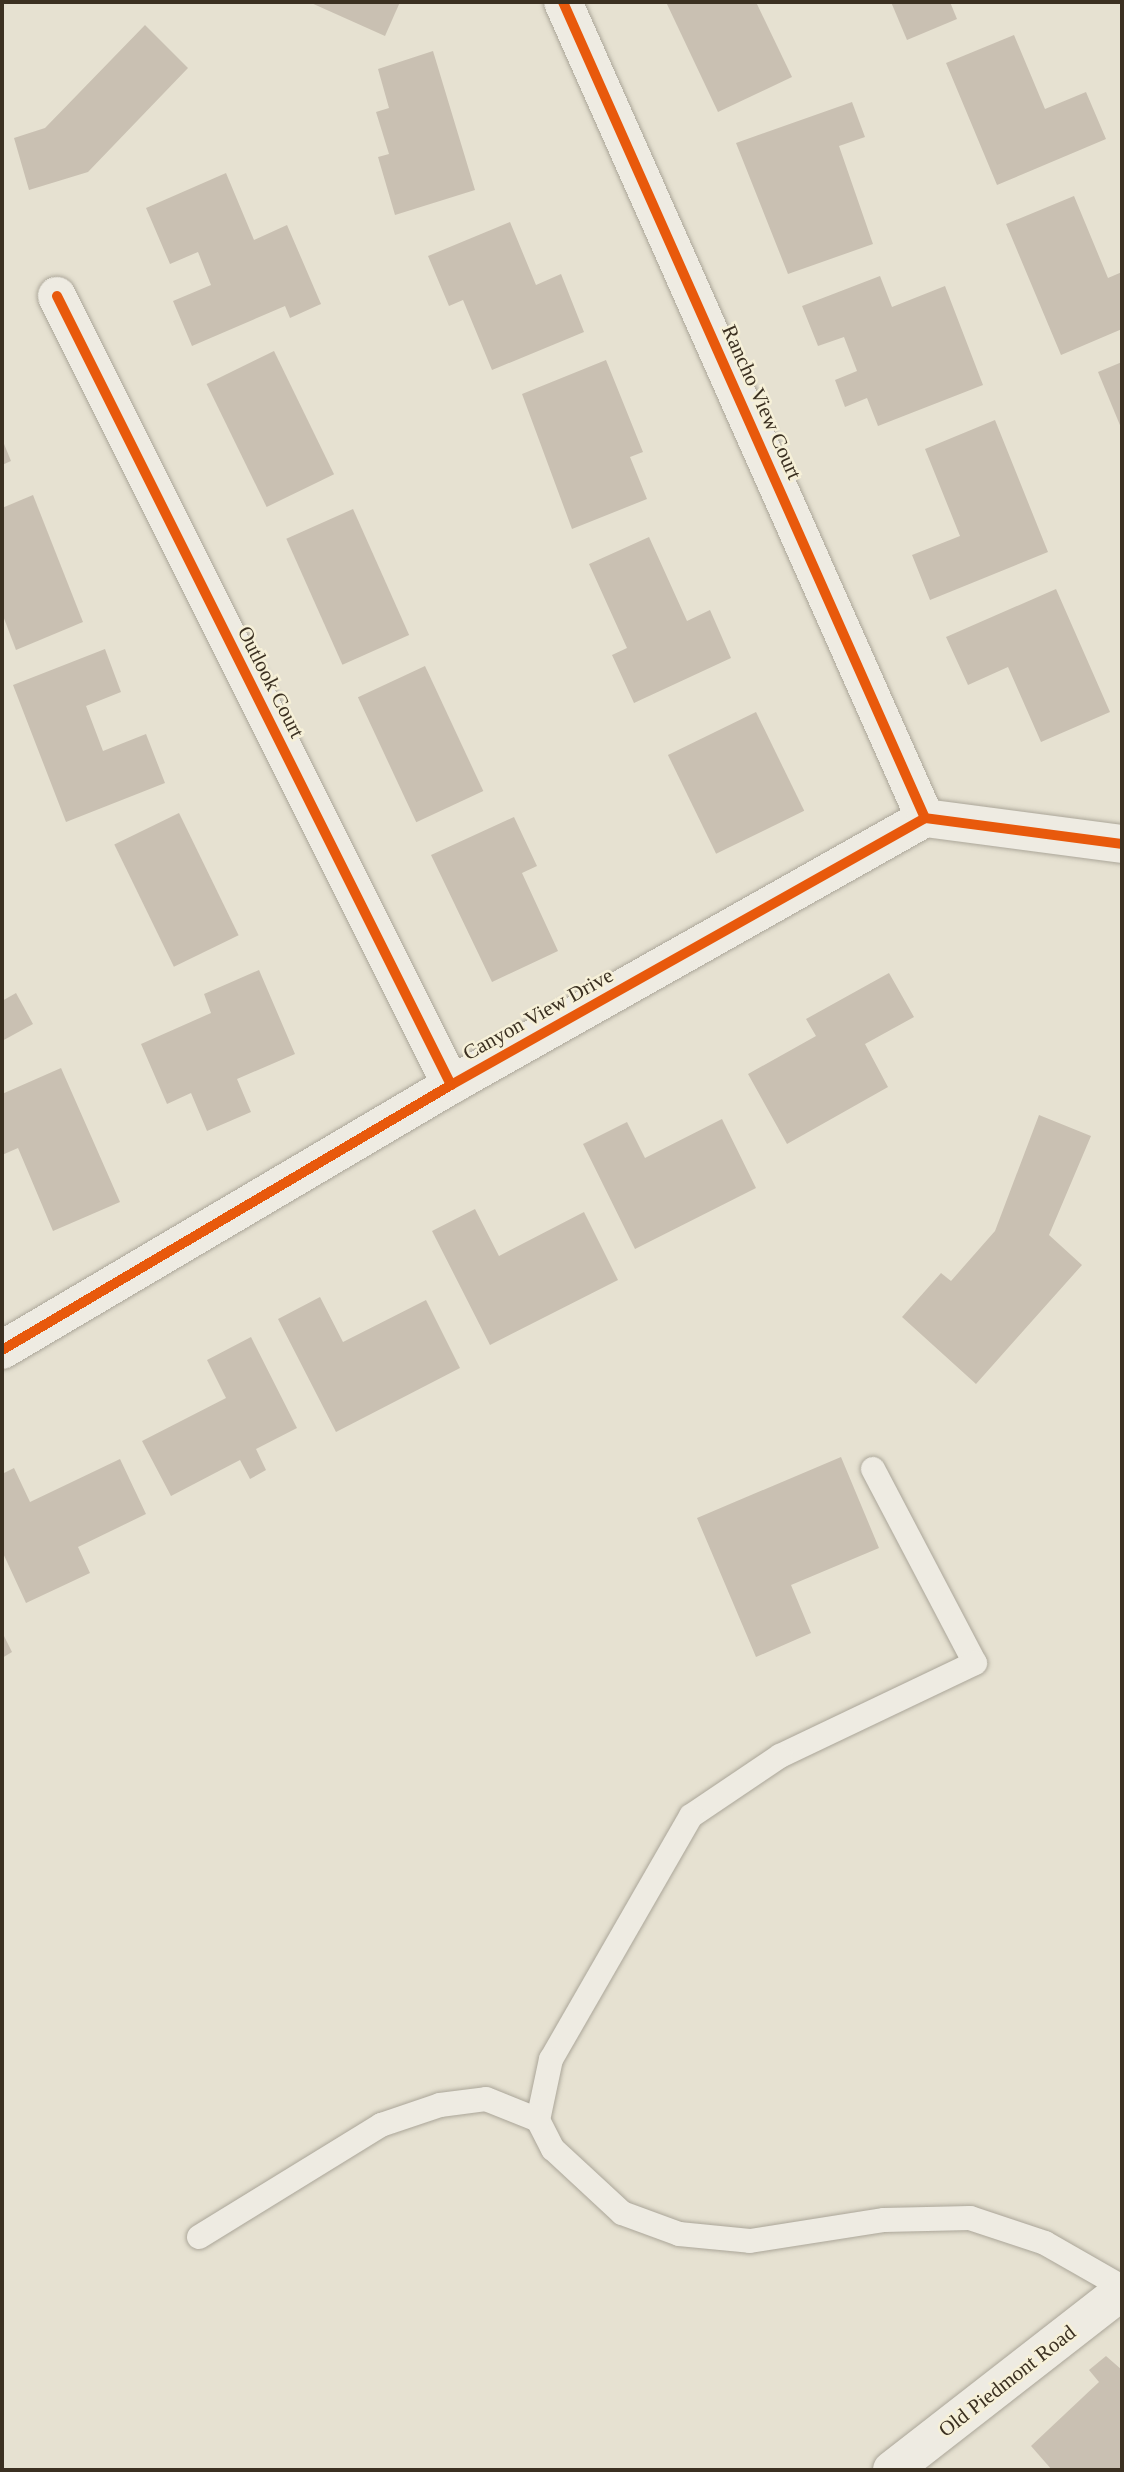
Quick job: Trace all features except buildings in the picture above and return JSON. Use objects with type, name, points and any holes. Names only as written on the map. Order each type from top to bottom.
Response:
[{"type":"street","name":"Rancho View Court","points":[[564,2],[925,818]]},
{"type":"street","name":"Outlook Court","points":[[57,296],[451,1085]]},
{"type":"street","points":[[925,818],[1122,844]]},
{"type":"street","name":"Canyon View Drive","points":[[2,1350],[451,1085],[925,818]]},
{"type":"street","name":"Old Piedmont Road","points":[[892,2470],[1122,2289]]},
{"type":"lane","points":[[538,2120],[551,2059],[691,1816],[780,1756],[975,1663],[873,1469]]},
{"type":"lane","points":[[199,2237],[381,2125],[440,2105],[486,2099],[538,2120],[553,2148],[622,2213],[679,2235],[750,2241],[884,2220],[970,2218],[1045,2243],[1122,2289]]},
{"type":"cycle path","points":[[563,2],[925,818]]},
{"type":"cycle path","points":[[57,296],[451,1085]]},
{"type":"cycle path","points":[[2,1350],[451,1085],[925,818],[1122,844]]}]
